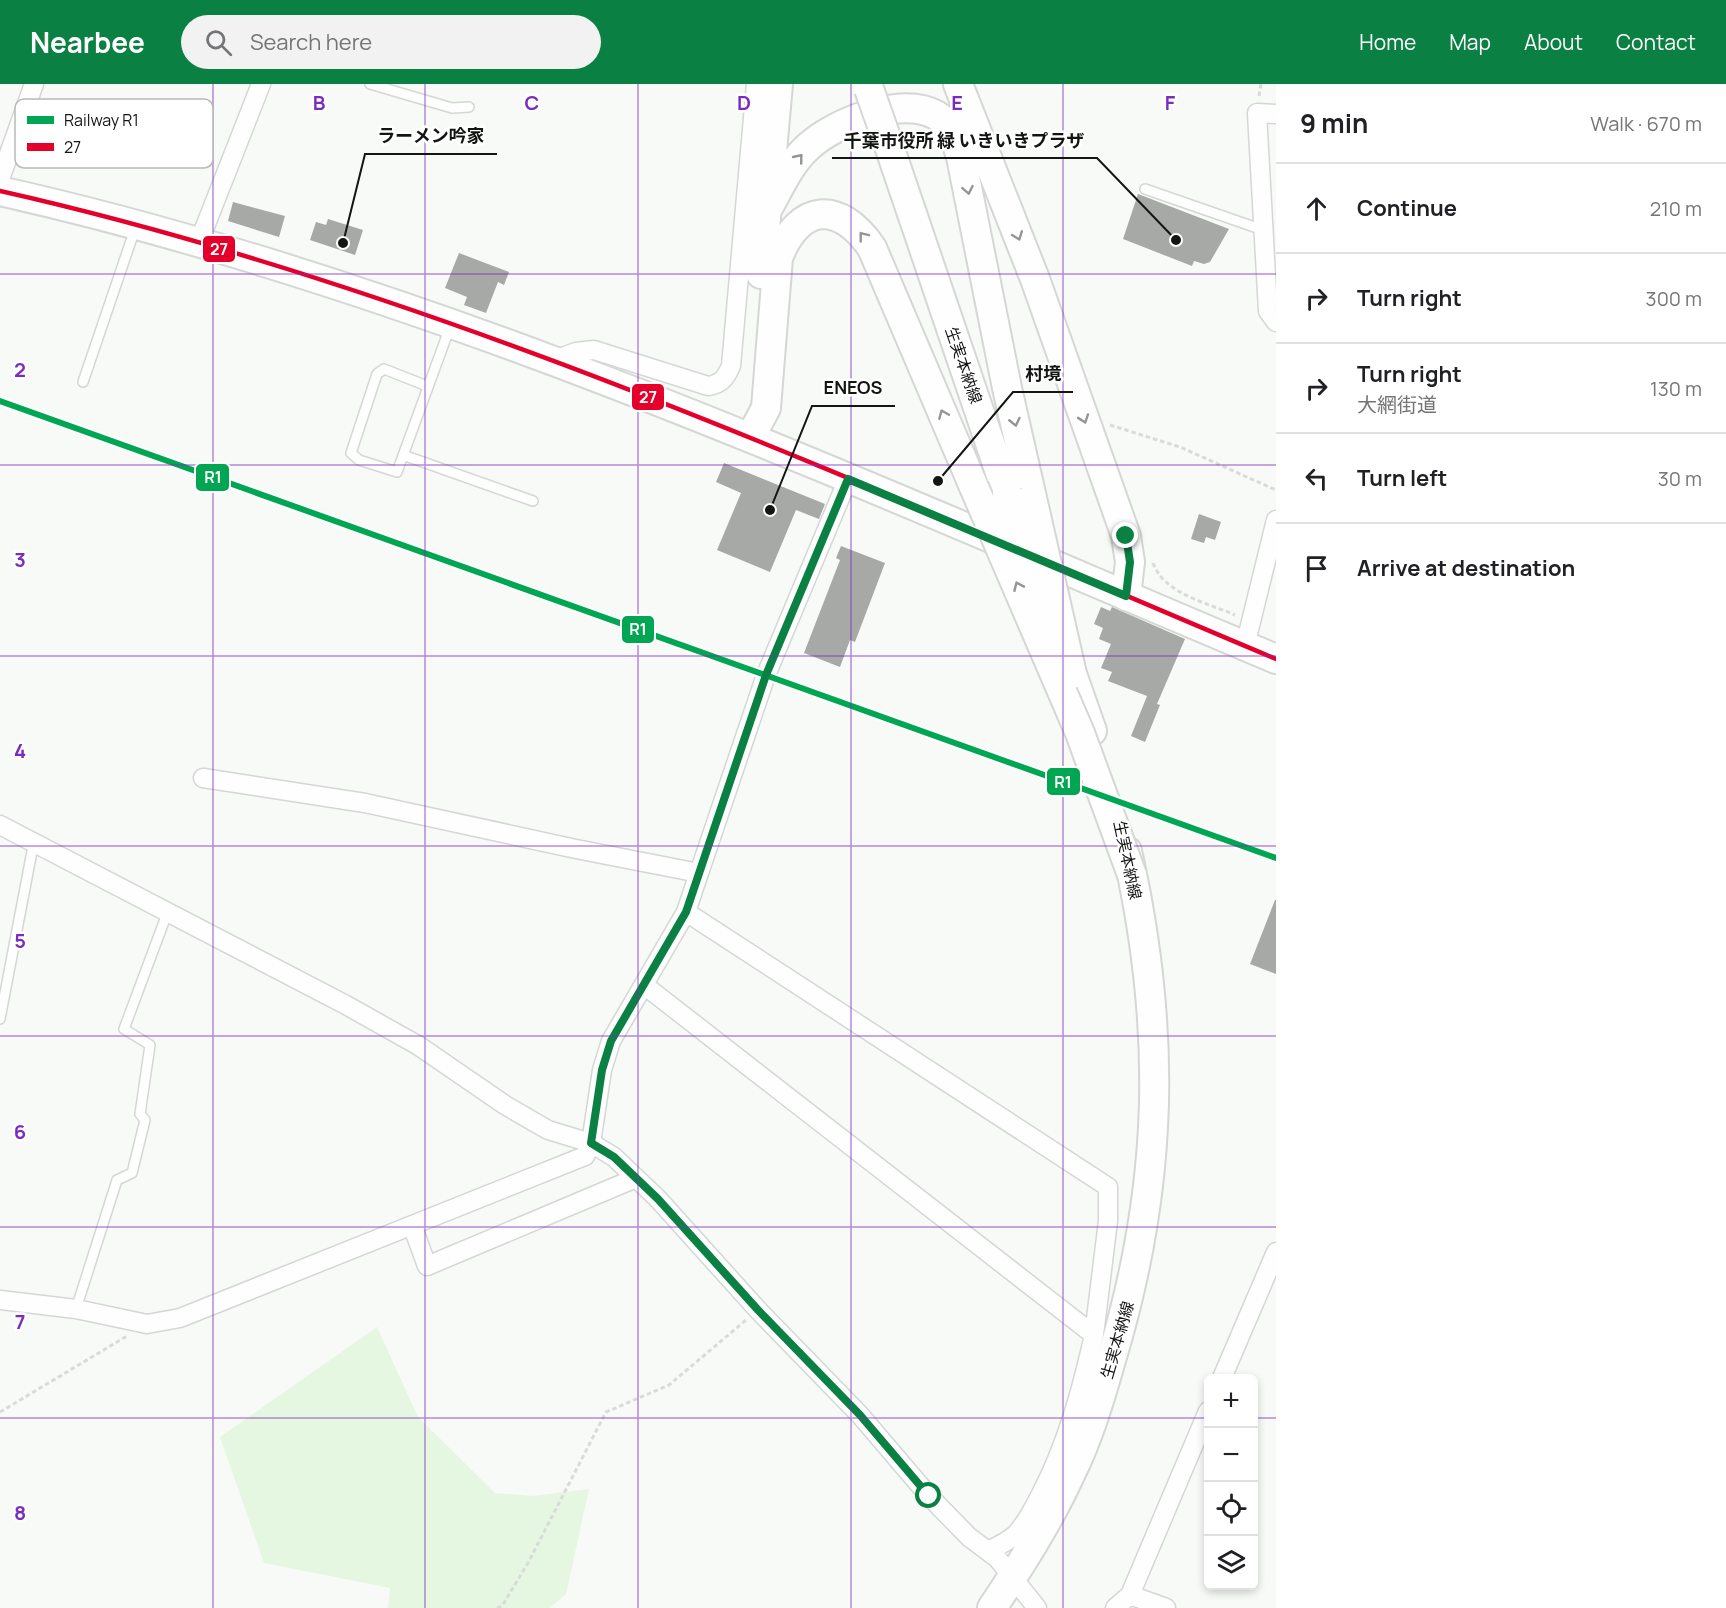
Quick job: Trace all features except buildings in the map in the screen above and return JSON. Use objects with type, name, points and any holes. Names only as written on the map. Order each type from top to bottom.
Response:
[{"type":"main road","points":[[750,438],[749,403],[778,84]]},
{"type":"main road","points":[[958,84],[1035,279],[1126,536],[1130,562],[1126,596]]},
{"type":"main road","name":"生実本納線","points":[[868,86],[1020,495],[1072,674],[1105,768],[1142,925],[1153,1032],[1155,1101],[1152,1165],[1141,1244],[1127,1308],[1098,1404],[1070,1476],[1013,1577],[992,1608]]},
{"type":"main road","points":[[768,208],[788,172],[808,147],[861,117],[904,107],[935,115],[946,123],[962,157],[1004,377],[1020,495]]},
{"type":"main road","points":[[0,191],[199,242],[451,325],[552,361],[750,438],[1276,658]]},
{"type":"main road","points":[[750,438],[766,408],[778,258],[784,242],[804,220],[828,213],[852,223],[872,248],[1080,733],[1132,875]]},
{"type":"street","points":[[28,99],[33,84]]},
{"type":"street","points":[[199,242],[261,84]]},
{"type":"street","points":[[552,361],[576,352],[594,350],[708,386],[717,385],[725,378],[731,366],[756,84]]},
{"type":"street","points":[[1276,114],[1257,113],[1268,310],[1276,322]]},
{"type":"street","points":[[0,179],[15,136]]},
{"type":"street","points":[[0,1300],[76,1309],[147,1324],[180,1318],[585,1156],[591,1143],[602,1070],[611,1041],[686,912],[766,675],[848,479]]},
{"type":"street","points":[[1245,646],[1276,520]]},
{"type":"street","points":[[203,778],[365,803],[699,873]]},
{"type":"street","points":[[0,825],[168,911],[419,1046],[505,1105],[548,1130],[591,1143],[614,1157],[860,1415],[929,1496],[1013,1577],[1037,1608]]},
{"type":"street","points":[[686,912],[1108,1186],[1108,1221],[1094,1335],[1067,1440],[1027,1520],[1017,1533],[988,1551]]},
{"type":"street","points":[[644,986],[1094,1335]]},
{"type":"street","points":[[412,1225],[427,1266],[636,1178]]},
{"type":"street","points":[[1224,1374],[1276,1252]]},
{"type":"street","points":[[1115,1608],[1130,1595],[1204,1423]]},
{"type":"street","points":[[1130,1595],[1166,1608]]},
{"type":"lane","points":[[370,84],[452,108],[469,107]]},
{"type":"lane","points":[[1145,189],[1263,230]]},
{"type":"lane","points":[[83,382],[136,224]]},
{"type":"lane","points":[[427,386],[384,369],[377,374],[351,453],[359,460],[397,472],[451,325]]},
{"type":"lane","points":[[403,455],[533,501]]},
{"type":"lane","points":[[0,1019],[34,841]]},
{"type":"lane","points":[[76,1309],[117,1180],[132,1173],[145,1120],[140,1114],[150,1045],[124,1029],[168,911]]},
{"type":"path","points":[[1105,424],[1122,426],[1180,447],[1276,490]]},
{"type":"path","points":[[497,1608],[502,1606],[528,1563],[606,1412],[669,1385],[758,1310]]},
{"type":"path","points":[[0,1412],[147,1324]]},
{"type":"green space","points":[[377,1327],[418,1417],[495,1493],[532,1496],[589,1489],[566,1594],[550,1608],[388,1608],[390,1588],[264,1563],[220,1437]]},
{"type":"rail line","name":"R1","points":[[0,401],[1276,858]]},
{"type":"transit line","name":"27","points":[[0,191],[164,232],[327,281],[488,337],[647,397],[806,461],[1276,659]]},
{"type":"place","name":"千葉市役所 緑 いきいきプラザ","points":[[1176,240]]},
{"type":"place","name":"ラーメン吟家","points":[[343,243]]},
{"type":"place","name":"村境","points":[[938,481]]},
{"type":"place","name":"ENEOS","points":[[770,510]]},
{"type":"route","points":[[929,1496],[860,1415],[758,1310],[658,1199],[614,1157],[591,1143],[600,1097],[602,1070],[611,1041],[686,912],[766,675],[848,479],[1126,596],[1130,562],[1126,536]]}]
